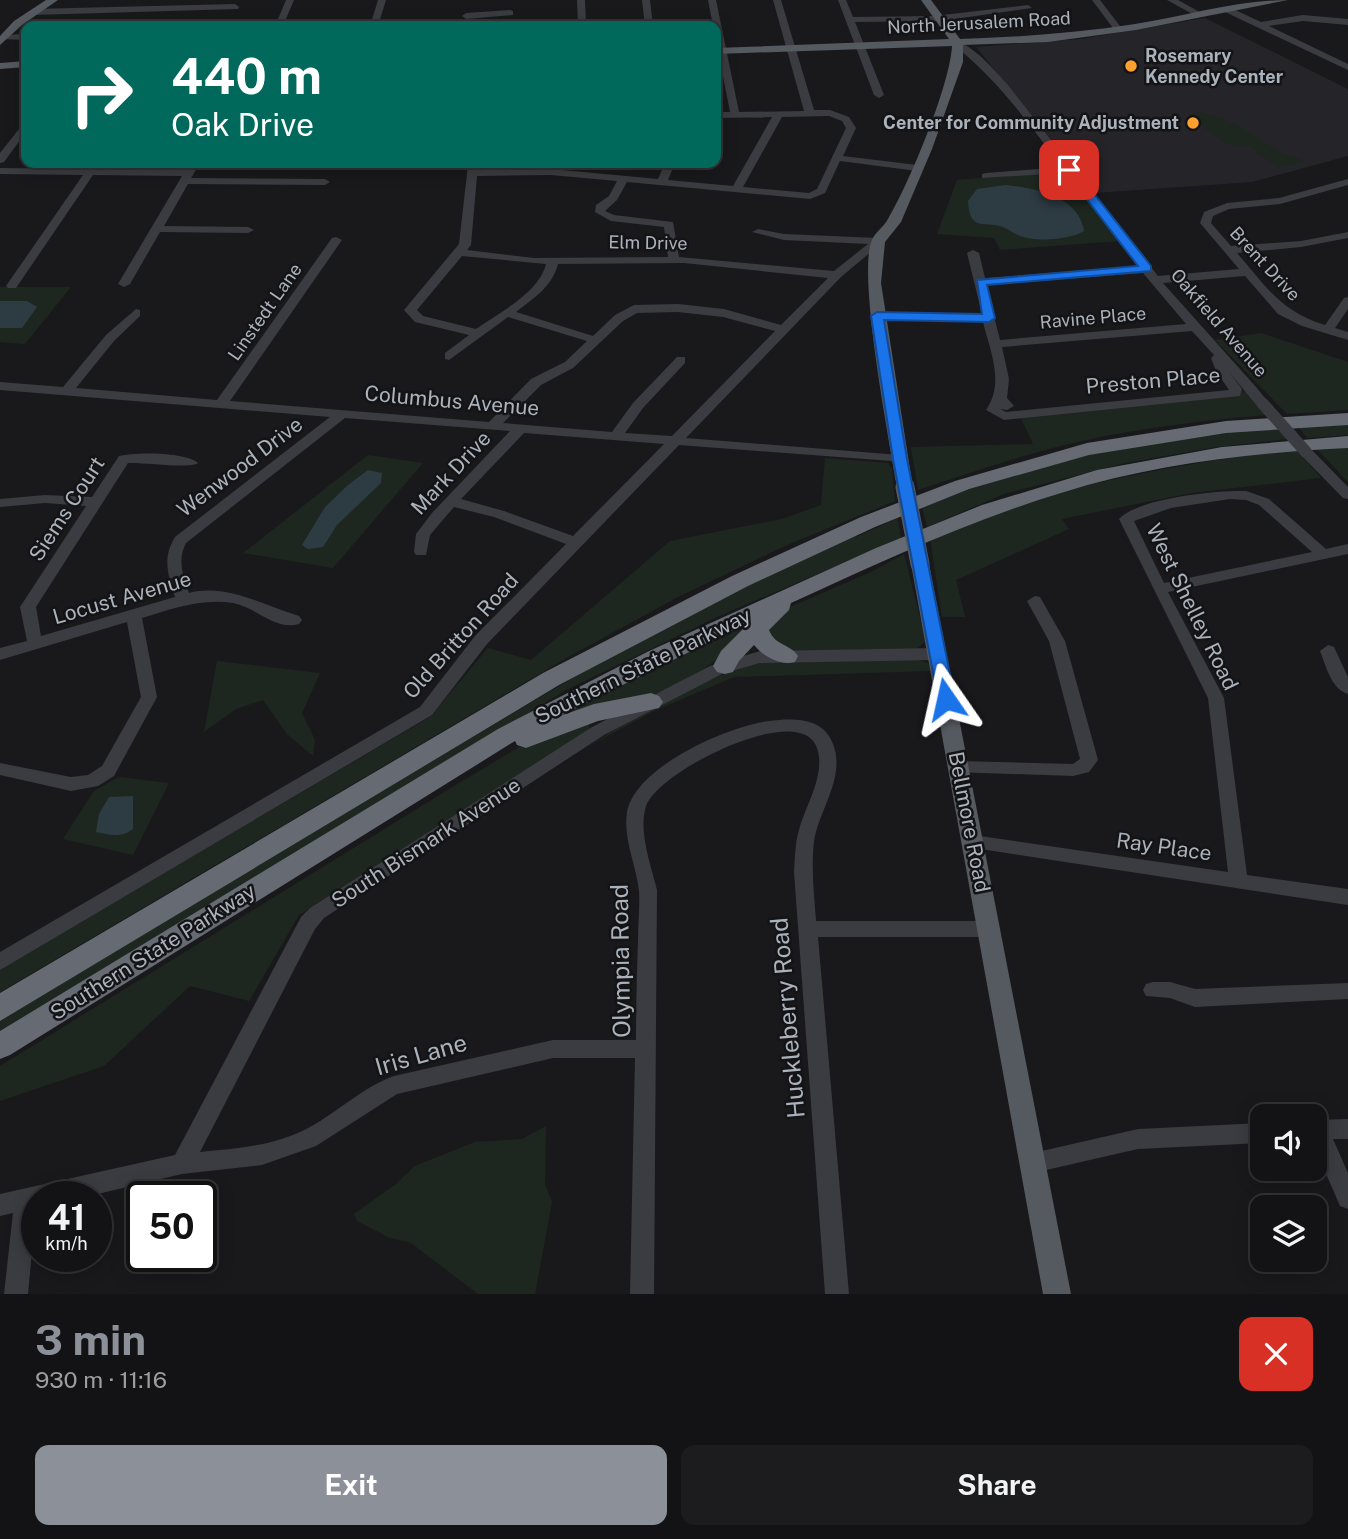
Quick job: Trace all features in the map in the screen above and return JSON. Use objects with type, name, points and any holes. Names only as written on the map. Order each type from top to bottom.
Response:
[{"type":"highway","name":"Southern State Parkway","points":[[0,1008],[551,679],[740,581],[868,522],[975,481],[1087,449],[1226,427],[1348,419]]},
{"type":"highway","name":"Southern State Parkway","points":[[0,1046],[430,782],[574,697],[666,651],[806,588],[988,510],[1067,484],[1199,456],[1348,443]]},
{"type":"highway","points":[[724,666],[729,657],[758,630],[770,613],[806,588]]},
{"type":"highway","points":[[758,630],[760,638],[769,648],[787,656]]},
{"type":"highway","points":[[430,782],[537,733],[590,724],[651,702]]},
{"type":"main road","points":[[23,21],[53,0]]},
{"type":"main road","points":[[926,0],[958,44]]},
{"type":"main road","name":"North Jerusalem Road","points":[[721,50],[1038,40],[1119,30],[1283,0]]},
{"type":"main road","points":[[2,40],[21,23]]},
{"type":"main road","name":"Bellmore Road","points":[[958,44],[957,62],[946,97],[894,222],[878,241],[874,283],[904,482],[1057,1294]]},
{"type":"main road","points":[[0,66],[21,64]]},
{"type":"street","points":[[281,21],[290,0]]},
{"type":"street","points":[[376,21],[382,0]]},
{"type":"street","points":[[466,0],[466,21]]},
{"type":"street","points":[[581,0],[582,21]]},
{"type":"street","points":[[646,0],[648,21]]},
{"type":"street","points":[[712,0],[715,21]]},
{"type":"street","points":[[777,0],[810,113]]},
{"type":"street","points":[[842,0],[879,94]]},
{"type":"street","points":[[1096,0],[1119,30]]},
{"type":"street","points":[[1171,0],[1201,15]]},
{"type":"street","points":[[33,12],[235,7]]},
{"type":"street","points":[[850,20],[939,17],[1028,8]]},
{"type":"street","points":[[1228,10],[1348,67]]},
{"type":"street","points":[[466,16],[510,13]]},
{"type":"street","points":[[1261,25],[1303,18],[1348,22]]},
{"type":"street","points":[[2,40],[21,38]]},
{"type":"street","name":"Oakfield Avenue","points":[[958,44],[997,78],[1194,327],[1348,495]]},
{"type":"street","points":[[1328,57],[1348,52]]},
{"type":"street","points":[[721,58],[736,115]]},
{"type":"street","points":[[480,334],[419,319],[410,310],[459,252],[468,236],[473,168],[814,195],[821,191],[851,126],[841,116],[810,113],[721,115]]},
{"type":"street","points":[[736,190],[779,114]]},
{"type":"street","points":[[0,160],[21,133]]},
{"type":"street","points":[[837,158],[917,168]]},
{"type":"street","points":[[0,171],[70,168]]},
{"type":"street","points":[[12,286],[92,168]]},
{"type":"street","points":[[112,168],[325,182]]},
{"type":"street","points":[[586,168],[587,175]]},
{"type":"street","points":[[661,183],[668,168]]},
{"type":"street","points":[[986,176],[1069,170]]},
{"type":"street","points":[[124,284],[190,172]]},
{"type":"street","points":[[623,179],[613,198],[600,207],[600,212],[611,218],[669,224],[674,260]]},
{"type":"street","name":"Brent Drive","points":[[1348,182],[1280,201],[1218,208],[1206,218],[1205,223],[1282,311],[1306,323],[1348,336]]},
{"type":"street","points":[[157,229],[248,230]]},
{"type":"street","points":[[758,232],[784,237],[878,241]]},
{"type":"street","points":[[1227,250],[1301,244],[1348,235]]},
{"type":"street","name":"Linstedt Lane","points":[[221,404],[336,240]]},
{"type":"street","name":"Old Britton Road","points":[[0,962],[422,715],[472,650],[837,275],[878,241]]},
{"type":"street","name":"Elm Drive","points":[[459,252],[509,260],[674,260],[837,275]]},
{"type":"street","points":[[973,253],[996,344]]},
{"type":"street","points":[[449,356],[546,281],[553,261]]},
{"type":"street","points":[[981,282],[1146,268]]},
{"type":"street","points":[[1155,280],[1246,272]]},
{"type":"street","points":[[1328,329],[1348,301]]},
{"type":"street","points":[[492,426],[536,382],[569,365],[626,313],[646,307],[724,313],[784,330]]},
{"type":"street","points":[[67,391],[110,338],[136,313]]},
{"type":"street","points":[[508,313],[595,340]]},
{"type":"street","points":[[877,316],[989,318]]},
{"type":"street","name":"Ravine Place","points":[[996,344],[1194,327]]},
{"type":"street","name":"Preston Place","points":[[996,344],[1003,379],[1001,398],[993,407],[997,415],[1235,393],[1236,389],[1219,365],[1216,352]]},
{"type":"street","points":[[616,436],[629,414],[666,379],[681,360]]},
{"type":"street","name":"Columbus Avenue","points":[[0,386],[900,459]]},
{"type":"street","name":"Wenwood Drive","points":[[183,599],[172,564],[173,554],[180,540],[342,414]]},
{"type":"street","name":"Mark Drive","points":[[421,552],[423,534],[450,501],[501,452],[521,428]]},
{"type":"street","name":"Siems Court","points":[[35,644],[28,607],[124,459],[152,458],[191,463]]},
{"type":"street","name":"West Shelley Road","points":[[1238,880],[1216,698],[1126,519],[1137,512],[1185,500],[1236,494],[1257,497],[1323,554]]},
{"type":"street","points":[[0,503],[45,499],[96,502]]},
{"type":"street","points":[[450,501],[499,513],[577,542]]},
{"type":"street","points":[[1159,589],[1348,549]]},
{"type":"street","name":"Locust Avenue","points":[[0,654],[134,616],[183,599],[206,596],[233,598],[250,603],[277,617],[294,620]]},
{"type":"street","points":[[959,767],[1073,770],[1083,767],[1089,760],[1057,640],[1035,601]]},
{"type":"street","points":[[0,769],[71,784],[92,781],[108,772],[149,697],[134,616]]},
{"type":"street","points":[[1328,651],[1337,675],[1348,688]]},
{"type":"street","points":[[651,702],[724,666],[749,659],[938,654]]},
{"type":"street","name":"South Bismark Avenue","points":[[182,1164],[308,923],[317,913],[590,724]]},
{"type":"street","name":"Olympia Road","points":[[642,1294],[648,890],[637,837],[636,811],[640,798],[666,772],[726,740],[760,728],[787,724],[806,726],[818,732],[824,741]]},
{"type":"street","name":"Huckleberry Road","points":[[824,741],[828,778],[809,826],[804,847],[837,1294]]},
{"type":"street","name":"Ray Place","points":[[973,842],[1348,897]]},
{"type":"street","points":[[808,929],[990,929]]},
{"type":"street","points":[[1153,990],[1170,990],[1195,998],[1348,991]]},
{"type":"street","name":"Iris Lane","points":[[182,1164],[265,1155],[287,1148],[332,1126],[374,1094],[394,1085],[553,1049],[646,1049]]},
{"type":"street","points":[[1327,1130],[1348,1129]]},
{"type":"street","points":[[1033,1163],[1138,1139],[1250,1134]]},
{"type":"street","points":[[1327,1153],[1348,1198]]},
{"type":"street","points":[[108,1181],[182,1164]]},
{"type":"street","points":[[0,1205],[21,1201]]},
{"type":"street","points":[[16,1294],[21,1266]]},
{"type":"shaded area","name":"Center for Community Adjustment","points":[[1205,18],[1348,89],[1348,156],[1252,182],[1095,193],[976,47],[1080,39]]},
{"type":"shaded area","points":[[1195,112],[1227,121],[1275,149],[1306,161],[1279,168],[1257,154],[1251,146],[1235,146],[1220,140],[1195,119]]},
{"type":"shaded area","points":[[1067,171],[1121,241],[1000,250],[994,238],[937,234],[957,180]]},
{"type":"shaded area","points":[[1006,185],[1043,192],[1065,202],[1074,209],[1084,231],[1061,238],[1035,239],[1020,236],[998,226],[975,222],[969,211],[968,201],[977,189]]},
{"type":"shaded area","points":[[0,287],[71,287],[25,344],[0,342]]},
{"type":"shaded area","points":[[0,301],[27,301],[37,307],[22,328],[0,328]]},
{"type":"shaded area","points":[[1261,333],[1348,362],[1348,410],[1287,414],[1215,340]]},
{"type":"shaded area","points":[[1247,391],[1266,415],[1169,426],[1097,438],[1015,459],[918,490],[911,447],[1033,444],[1021,418]]},
{"type":"shaded area","points":[[1348,422],[1348,435],[1307,438],[1296,424]]},
{"type":"shaded area","points":[[1276,427],[1287,439],[1216,447],[1125,463],[1004,494],[927,527],[922,507],[997,478],[1135,445]]},
{"type":"shaded area","points":[[1348,447],[1348,482],[1316,448]]},
{"type":"shaded area","points":[[1296,449],[1321,478],[1191,493],[1062,519],[1069,529],[956,580],[965,617],[942,617],[930,539],[1023,504],[1081,487],[1188,465]]},
{"type":"shaded area","points":[[368,455],[423,463],[333,568],[243,553]]},
{"type":"shaded area","points":[[825,458],[888,463],[892,469],[895,501],[787,545],[678,597],[570,656],[0,992],[0,969],[430,717],[488,648],[531,660],[670,541],[782,519],[821,505]]},
{"type":"shaded area","points":[[368,470],[382,473],[381,483],[337,525],[323,547],[308,549],[302,545],[325,507]]},
{"type":"shaded area","points":[[898,518],[901,538],[717,617],[566,690],[0,1031],[0,1017],[647,634],[854,535],[856,537]]},
{"type":"shaded area","points":[[904,554],[926,641],[916,649],[785,651],[763,632],[783,610],[871,572]]},
{"type":"shaded area","points":[[761,618],[711,664],[682,682],[651,696],[620,705],[566,716],[564,713]]},
{"type":"shaded area","points":[[772,660],[918,660],[928,663],[931,671],[734,677],[654,711],[585,748],[675,696],[722,675]]},
{"type":"shaded area","points":[[217,661],[320,673],[302,713],[315,740],[313,756],[287,734],[263,700],[236,709],[204,732]]},
{"type":"shaded area","points":[[574,723],[588,723],[590,729],[299,915],[249,1001],[190,986],[104,1066],[0,1101],[0,1066],[519,747]]},
{"type":"shaded area","points":[[119,777],[169,783],[133,855],[63,839],[94,791]]},
{"type":"shaded area","points":[[133,796],[133,829],[120,835],[96,832],[99,814],[109,797]]},
{"type":"shaded area","points":[[546,1126],[545,1184],[552,1202],[535,1294],[478,1294],[411,1243],[388,1237],[357,1221],[354,1214],[396,1184],[415,1166],[475,1142],[522,1139]]},
{"type":"place","name":"Rosemary Kennedy Center","points":[[1131,66]]},
{"type":"place","name":"Center for Community Adjustment","points":[[1193,123]]},
{"type":"route","points":[[946,699],[900,459],[877,316],[989,318],[981,282],[1146,268],[1069,170]]}]
